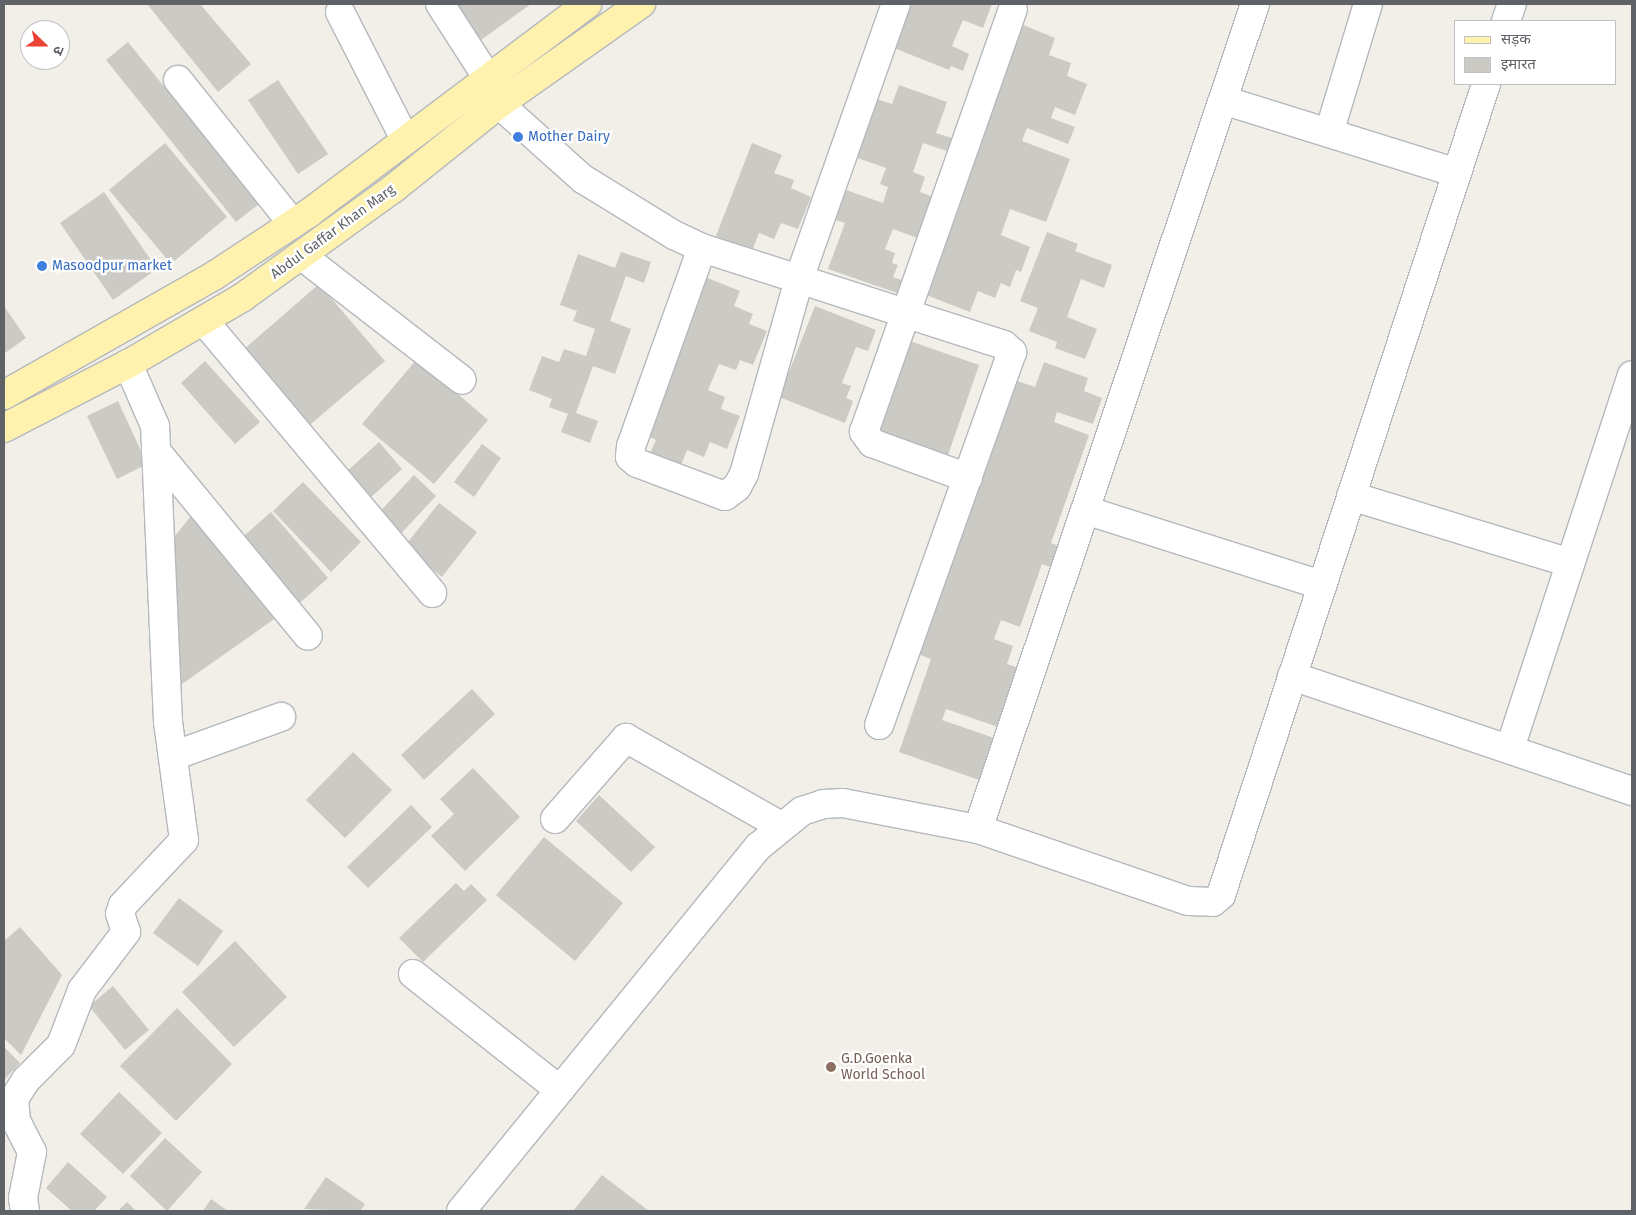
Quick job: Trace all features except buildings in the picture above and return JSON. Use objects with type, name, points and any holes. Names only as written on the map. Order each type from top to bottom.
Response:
[{"type":"main road","points":[[4,395],[215,275],[292,224],[487,76],[587,4]]},
{"type":"main road","name":"Abdul Gaffar Khan Marg","points":[[4,428],[128,364],[204,321],[302,256],[499,104],[640,4]]},
{"type":"street","points":[[440,4],[487,76]]},
{"type":"street","points":[[702,248],[631,446],[630,457],[637,463],[714,494],[732,494],[744,474],[799,279],[896,4]]},
{"type":"street","points":[[978,829],[1255,4]]},
{"type":"street","points":[[1329,133],[1368,4]]},
{"type":"street","points":[[1506,20],[1512,4]]},
{"type":"street","points":[[968,478],[872,443],[865,436],[864,424],[906,314],[1013,10]]},
{"type":"street","points":[[340,12],[405,139]]},
{"type":"street","points":[[178,80],[292,224]]},
{"type":"street","points":[[462,1211],[758,846],[802,811],[822,804],[842,803],[978,829],[1188,901],[1213,902],[1221,895],[1486,85]]},
{"type":"street","points":[[1223,100],[1457,173]]},
{"type":"street","points":[[499,104],[583,179],[643,218],[702,248],[1004,345],[1012,352],[879,725]]},
{"type":"street","points":[[302,256],[462,380]]},
{"type":"street","points":[[204,321],[432,593]]},
{"type":"street","points":[[25,1211],[23,1198],[32,1152],[16,1121],[14,1099],[26,1080],[61,1045],[82,990],[126,932],[120,914],[123,905],[184,840],[168,722],[155,426],[128,364]]},
{"type":"street","points":[[1510,748],[1632,375]]},
{"type":"street","points":[[156,451],[308,636]]},
{"type":"street","points":[[1351,496],[1570,562]]},
{"type":"street","points":[[1086,510],[1322,586]]},
{"type":"street","points":[[1292,676],[1510,748],[1632,791]]},
{"type":"street","points":[[173,756],[281,717]]},
{"type":"street","points":[[555,819],[626,738],[781,826]]},
{"type":"street","points":[[413,974],[560,1090]]},
{"type":"place","name":"Mother Dairy","points":[[518,137]]},
{"type":"place","name":"Masoodpur market","points":[[42,266]]},
{"type":"place","name":"G.D.Goenka World School","points":[[831,1067]]}]
